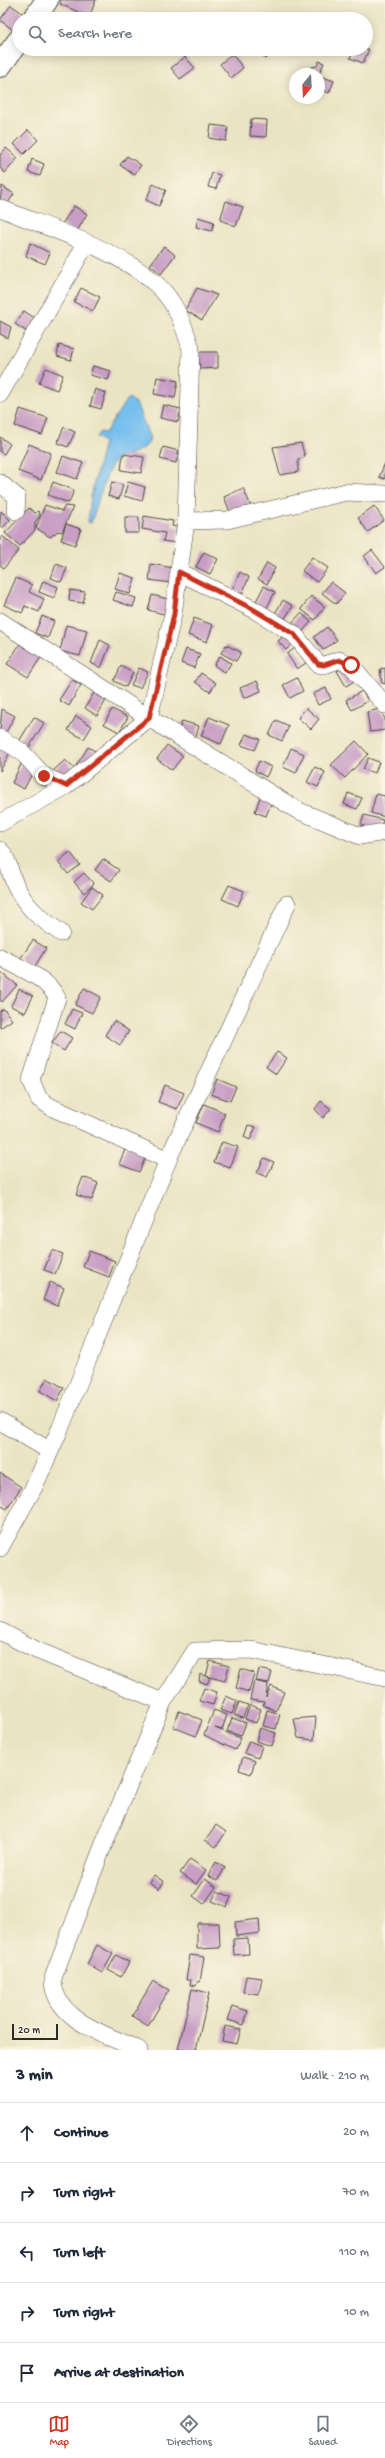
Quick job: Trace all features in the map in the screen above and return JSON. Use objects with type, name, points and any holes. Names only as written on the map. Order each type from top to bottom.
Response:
[{"type":"main road","points":[[39,12],[47,0]]},
{"type":"main road","points":[[0,66],[12,50]]},
{"type":"street","points":[[0,208],[86,244],[132,266],[156,284],[172,304],[185,326],[191,349],[186,521],[174,614],[149,718],[66,786],[0,823]]},
{"type":"street","points":[[0,394],[86,244]]},
{"type":"street","points":[[0,483],[17,497],[16,511]]},
{"type":"street","points":[[186,521],[227,520],[341,493],[385,494]]},
{"type":"street","points":[[179,572],[251,608],[294,634],[318,664],[324,665],[339,660],[351,665],[385,705]]},
{"type":"street","points":[[0,621],[149,718],[297,810],[360,836],[385,832]]},
{"type":"street","points":[[0,738],[22,752],[44,776],[66,786]]},
{"type":"street","points":[[0,850],[8,862],[14,883],[25,901],[36,915],[61,932]]},
{"type":"street","points":[[0,1548],[34,1488],[168,1160],[287,904]]},
{"type":"street","points":[[0,957],[43,981],[53,990],[57,998],[32,1072],[31,1080],[39,1098],[51,1107],[168,1160]]},
{"type":"street","points":[[0,1421],[50,1452]]},
{"type":"street","points":[[0,1631],[36,1650],[163,1702]]},
{"type":"street","points":[[140,2050],[67,2012],[57,2001],[53,1990],[53,1978],[101,1851],[163,1702],[195,1651],[251,1650],[385,1678]]},
{"type":"water","points":[[127,399],[131,399],[137,405],[150,439],[141,450],[116,460],[113,464],[109,470],[91,523],[88,522],[91,496],[104,442],[96,437],[100,432],[105,433]]},
{"type":"building","points":[[61,0],[96,0],[91,12],[78,12],[60,4]]},
{"type":"building","points":[[11,5],[21,12],[12,12],[12,29],[0,20]]},
{"type":"building","points":[[230,56],[234,56],[243,68],[231,78],[220,64]]},
{"type":"building","points":[[351,56],[366,56],[363,63],[350,58]]},
{"type":"building","points":[[185,57],[195,68],[180,79],[171,68]]},
{"type":"building","points":[[319,61],[324,63],[322,68],[312,68],[317,66]]},
{"type":"building","points":[[325,78],[334,81],[329,93],[325,91]]},
{"type":"building","points":[[251,119],[267,120],[266,137],[250,136]]},
{"type":"building","points":[[211,125],[228,127],[226,141],[209,138]]},
{"type":"building","points":[[28,130],[38,140],[24,154],[14,144]]},
{"type":"building","points":[[6,148],[18,158],[5,173],[0,168],[0,155]]},
{"type":"building","points":[[127,156],[141,165],[134,175],[120,165]]},
{"type":"building","points":[[32,159],[44,164],[40,176],[28,172]]},
{"type":"building","points":[[212,173],[220,175],[216,189],[208,187]]},
{"type":"building","points":[[153,184],[166,190],[159,206],[146,200]]},
{"type":"building","points":[[2,186],[14,194],[6,206],[0,202]]},
{"type":"building","points":[[226,201],[243,207],[236,226],[220,220]]},
{"type":"building","points":[[74,206],[87,214],[76,233],[62,224]]},
{"type":"building","points":[[198,217],[214,222],[212,231],[196,227]]},
{"type":"building","points":[[30,243],[50,253],[45,264],[26,256]]},
{"type":"building","points":[[164,246],[175,255],[161,274],[150,265]]},
{"type":"building","points":[[81,288],[100,297],[93,311],[74,302]]},
{"type":"building","points":[[197,288],[217,295],[202,320],[185,310]]},
{"type":"building","points":[[24,311],[39,321],[30,334],[15,324]]},
{"type":"building","points":[[0,321],[11,327],[8,338],[0,334]]},
{"type":"building","points":[[59,345],[74,349],[71,360],[57,356]]},
{"type":"building","points":[[199,352],[218,352],[218,368],[200,369]]},
{"type":"building","points":[[93,366],[111,371],[108,380],[90,375]]},
{"type":"building","points":[[46,368],[63,375],[57,390],[39,383]]},
{"type":"building","points":[[157,377],[178,381],[175,398],[154,394]]},
{"type":"building","points":[[95,389],[106,393],[101,409],[90,406]]},
{"type":"building","points":[[163,405],[181,409],[178,422],[160,418]]},
{"type":"building","points":[[20,409],[48,418],[42,435],[15,426]]},
{"type":"building","points":[[64,427],[75,432],[68,447],[57,443]]},
{"type":"building","points":[[0,437],[10,444],[4,454],[0,452]]},
{"type":"building","points":[[301,443],[305,457],[298,460],[298,472],[280,475],[273,447]]},
{"type":"building","points":[[29,444],[51,453],[41,480],[18,471]]},
{"type":"building","points":[[163,447],[179,451],[176,463],[160,459]]},
{"type":"building","points":[[123,454],[144,457],[141,473],[121,470]]},
{"type":"building","points":[[63,456],[83,463],[77,479],[57,472]]},
{"type":"building","points":[[385,463],[385,479],[379,477]]},
{"type":"building","points":[[53,482],[74,490],[69,503],[48,495]]},
{"type":"building","points":[[112,482],[123,485],[119,499],[108,496]]},
{"type":"building","points":[[128,482],[145,487],[142,501],[124,496]]},
{"type":"building","points":[[243,488],[251,506],[231,514],[224,497]]},
{"type":"building","points":[[45,505],[62,511],[65,506],[73,507],[62,532],[58,531],[50,537],[36,528]]},
{"type":"building","points":[[374,506],[384,520],[368,532],[358,518]]},
{"type":"building","points":[[29,508],[35,513],[38,511],[40,515],[35,523],[35,530],[20,546],[5,533]]},
{"type":"building","points":[[1,511],[10,520],[2,528],[0,525]]},
{"type":"building","points":[[144,516],[173,521],[172,526],[179,528],[176,543],[163,541],[165,533],[142,529]]},
{"type":"building","points":[[125,517],[139,517],[139,533],[125,533]]},
{"type":"building","points":[[66,524],[81,529],[75,545],[61,540]]},
{"type":"building","points":[[2,536],[19,550],[4,568],[0,565],[0,539]]},
{"type":"building","points":[[372,550],[385,567],[376,573],[364,556]]},
{"type":"building","points":[[204,552],[218,559],[210,574],[196,567]]},
{"type":"building","points":[[312,557],[328,568],[317,582],[302,571]]},
{"type":"building","points":[[267,563],[275,568],[267,584],[258,579]]},
{"type":"building","points":[[56,564],[67,568],[61,582],[51,578]]},
{"type":"building","points":[[151,564],[173,568],[171,583],[149,580]]},
{"type":"building","points":[[240,572],[249,577],[242,594],[232,590]]},
{"type":"building","points":[[120,573],[135,578],[130,594],[115,589]]},
{"type":"building","points":[[16,578],[32,585],[29,592],[44,599],[39,612],[25,606],[22,613],[4,605]]},
{"type":"building","points":[[43,581],[58,587],[54,598],[39,592]]},
{"type":"building","points":[[331,582],[345,593],[336,604],[322,593]]},
{"type":"building","points":[[264,586],[275,592],[266,609],[255,603]]},
{"type":"building","points":[[70,590],[85,592],[83,603],[69,601]]},
{"type":"building","points":[[116,592],[136,598],[133,607],[113,600]]},
{"type":"building","points":[[152,595],[172,600],[168,615],[148,610]]},
{"type":"building","points":[[311,596],[325,607],[315,620],[301,609]]},
{"type":"building","points":[[283,600],[293,606],[283,621],[274,615]]},
{"type":"building","points":[[301,613],[311,622],[300,634],[290,625]]},
{"type":"building","points":[[42,616],[54,621],[48,638],[35,633]]},
{"type":"building","points":[[194,618],[213,625],[207,642],[188,635]]},
{"type":"building","points":[[66,625],[87,630],[80,656],[60,651]]},
{"type":"building","points":[[327,627],[337,640],[323,650],[314,637]]},
{"type":"building","points":[[288,632],[296,640],[286,650],[278,641]]},
{"type":"building","points":[[100,640],[110,645],[101,668],[91,663]]},
{"type":"building","points":[[20,644],[41,657],[28,677],[7,664]]},
{"type":"building","points":[[226,645],[241,652],[236,661],[221,653]]},
{"type":"building","points":[[295,648],[306,663],[297,669],[287,654]]},
{"type":"building","points":[[186,649],[200,654],[194,668],[181,663]]},
{"type":"building","points":[[220,656],[231,663],[225,673],[214,665]]},
{"type":"building","points":[[347,665],[356,680],[346,686],[337,671]]},
{"type":"building","points":[[121,666],[133,673],[126,687],[114,681]]},
{"type":"building","points":[[139,668],[148,672],[140,688],[131,685]]},
{"type":"building","points":[[385,668],[385,684],[382,683],[380,669]]},
{"type":"building","points":[[201,673],[216,683],[210,692],[195,682]]},
{"type":"building","points":[[297,678],[303,691],[290,698],[283,685]]},
{"type":"building","points":[[72,680],[81,685],[69,706],[59,700]]},
{"type":"building","points":[[257,681],[261,691],[244,698],[240,688]]},
{"type":"building","points":[[326,688],[331,699],[318,705],[313,694]]},
{"type":"building","points":[[362,691],[368,701],[352,710],[346,700]]},
{"type":"building","points":[[94,693],[106,700],[97,716],[85,708]]},
{"type":"building","points":[[306,708],[319,719],[311,729],[298,718]]},
{"type":"building","points":[[2,709],[15,716],[6,732],[0,729]]},
{"type":"building","points":[[112,709],[128,717],[119,732],[104,724]]},
{"type":"building","points":[[380,709],[385,719],[385,730],[370,732],[367,712]]},
{"type":"building","points":[[76,716],[92,726],[84,739],[68,730]]},
{"type":"building","points":[[34,717],[44,723],[28,749],[18,743]]},
{"type":"building","points":[[209,717],[229,725],[221,744],[201,736]]},
{"type":"building","points":[[276,720],[289,726],[282,741],[269,735]]},
{"type":"building","points":[[182,721],[199,726],[195,740],[178,735]]},
{"type":"building","points":[[246,734],[260,739],[255,750],[241,745]]},
{"type":"building","points":[[356,741],[368,754],[345,778],[331,765]]},
{"type":"building","points":[[0,744],[12,749],[0,771]]},
{"type":"building","points":[[167,745],[183,756],[172,770],[157,759]]},
{"type":"building","points":[[88,747],[95,751],[83,771],[76,766]]},
{"type":"building","points":[[291,748],[304,754],[296,773],[283,767]]},
{"type":"building","points":[[368,758],[379,762],[375,773],[363,769]]},
{"type":"building","points":[[65,760],[77,771],[63,784],[52,772]]},
{"type":"building","points":[[259,761],[271,767],[266,777],[255,771]]},
{"type":"building","points":[[22,762],[35,768],[24,789],[12,783]]},
{"type":"building","points":[[315,767],[325,772],[318,787],[307,782]]},
{"type":"building","points":[[348,793],[362,798],[357,809],[344,804]]},
{"type":"building","points":[[376,794],[385,796],[385,817],[371,813]]},
{"type":"building","points":[[260,797],[272,801],[266,816],[255,812]]},
{"type":"building","points":[[364,815],[383,820],[380,831],[361,825]]},
{"type":"building","points":[[70,852],[80,865],[68,874],[58,862]]},
{"type":"building","points":[[103,859],[119,870],[111,881],[95,870]]},
{"type":"building","points":[[84,873],[94,884],[84,893],[74,882]]},
{"type":"building","points":[[229,885],[244,891],[238,906],[222,899]]},
{"type":"building","points":[[92,887],[103,895],[92,909],[81,902]]},
{"type":"building","points":[[33,940],[46,948],[34,968],[20,959]]},
{"type":"building","points":[[1,972],[17,985],[2,1002],[0,1000]]},
{"type":"building","points":[[84,988],[101,997],[92,1013],[75,1005]]},
{"type":"building","points":[[19,989],[33,996],[25,1013],[11,1006]]},
{"type":"building","points":[[4,1009],[12,1020],[0,1028],[0,1011]]},
{"type":"building","points":[[72,1009],[82,1013],[75,1029],[65,1024]]},
{"type":"building","points":[[114,1021],[129,1031],[120,1045],[105,1035]]},
{"type":"building","points":[[61,1031],[72,1038],[64,1051],[52,1043]]},
{"type":"building","points":[[277,1052],[287,1058],[276,1074],[266,1067]]},
{"type":"building","points":[[217,1079],[236,1087],[230,1101],[211,1094]]},
{"type":"building","points":[[165,1085],[184,1093],[177,1109],[158,1102]]},
{"type":"building","points":[[321,1101],[331,1109],[323,1118],[315,1109]]},
{"type":"building","points":[[204,1104],[225,1113],[218,1132],[196,1123]]},
{"type":"building","points":[[248,1125],[256,1127],[250,1140],[244,1137]]},
{"type":"building","points":[[222,1142],[238,1147],[230,1168],[214,1162]]},
{"type":"building","points":[[126,1147],[146,1156],[139,1172],[119,1164]]},
{"type":"building","points":[[264,1158],[274,1162],[267,1177],[257,1173]]},
{"type":"building","points":[[83,1177],[98,1183],[92,1200],[76,1195]]},
{"type":"building","points":[[52,1250],[63,1254],[55,1274],[44,1270]]},
{"type":"building","points":[[89,1251],[115,1261],[109,1277],[83,1267]]},
{"type":"building","points":[[50,1282],[64,1288],[57,1306],[43,1300]]},
{"type":"building","points":[[47,1378],[64,1388],[57,1401],[40,1391]]},
{"type":"building","points":[[0,1473],[21,1487],[7,1509],[0,1505]]},
{"type":"building","points":[[210,1661],[229,1666],[225,1681],[206,1676]]},
{"type":"building","points":[[241,1669],[254,1673],[249,1692],[236,1688]]},
{"type":"building","points":[[259,1669],[272,1672],[269,1683],[256,1681]]},
{"type":"building","points":[[200,1674],[210,1678],[207,1684],[199,1681]]},
{"type":"building","points":[[254,1681],[268,1684],[266,1697],[271,1686],[284,1692],[276,1711],[263,1705],[264,1702],[250,1700]]},
{"type":"building","points":[[204,1688],[217,1692],[213,1705],[199,1701]]},
{"type":"building","points":[[226,1696],[237,1701],[232,1714],[220,1710]]},
{"type":"building","points":[[239,1702],[248,1705],[243,1718],[234,1715]]},
{"type":"building","points":[[250,1705],[261,1709],[256,1723],[245,1719]]},
{"type":"building","points":[[214,1710],[227,1715],[222,1730],[215,1728],[241,1738],[235,1750],[204,1735]]},
{"type":"building","points":[[267,1710],[280,1714],[276,1729],[263,1726]]},
{"type":"building","points":[[179,1711],[202,1720],[196,1736],[173,1727]]},
{"type":"building","points":[[316,1717],[314,1740],[298,1738],[294,1719]]},
{"type":"building","points":[[232,1718],[246,1723],[241,1736],[227,1731]]},
{"type":"building","points":[[260,1728],[276,1733],[272,1746],[256,1741]]},
{"type":"building","points":[[249,1741],[262,1746],[258,1758],[244,1753]]},
{"type":"building","points":[[243,1757],[255,1761],[251,1774],[239,1770]]},
{"type":"building","points":[[216,1825],[226,1832],[216,1847],[205,1840]]},
{"type":"building","points":[[190,1859],[206,1870],[196,1884],[180,1873]]},
{"type":"building","points":[[216,1862],[225,1868],[217,1881],[208,1876]]},
{"type":"building","points":[[154,1875],[164,1882],[159,1889],[149,1882]]},
{"type":"building","points":[[205,1879],[216,1887],[204,1904],[193,1896]]},
{"type":"building","points":[[217,1891],[231,1897],[227,1907],[212,1901]]},
{"type":"building","points":[[259,1919],[260,1933],[236,1936],[235,1922]]},
{"type":"building","points":[[197,1923],[219,1923],[220,1948],[197,1949]]},
{"type":"building","points":[[248,1938],[249,1954],[234,1955],[233,1939]]},
{"type":"building","points":[[97,1945],[113,1954],[102,1973],[87,1964]]},
{"type":"building","points":[[116,1955],[129,1962],[121,1977],[108,1970]]},
{"type":"building","points":[[190,1955],[204,1957],[200,1982],[197,1982],[196,1986],[190,1985],[191,1980],[186,1980]]},
{"type":"building","points":[[246,1976],[262,1978],[259,1994],[243,1992]]},
{"type":"building","points":[[153,1981],[169,1990],[148,2026],[132,2016]]},
{"type":"building","points":[[192,1989],[209,1993],[196,2050],[178,2050]]},
{"type":"building","points":[[233,2006],[248,2011],[244,2025],[228,2020]]},
{"type":"building","points":[[225,2026],[241,2029],[237,2044],[222,2041]]},
{"type":"route","points":[[44,776],[66,786],[149,718],[174,614],[179,572],[251,608],[294,634],[318,664],[324,665],[339,660],[351,665]]}]
